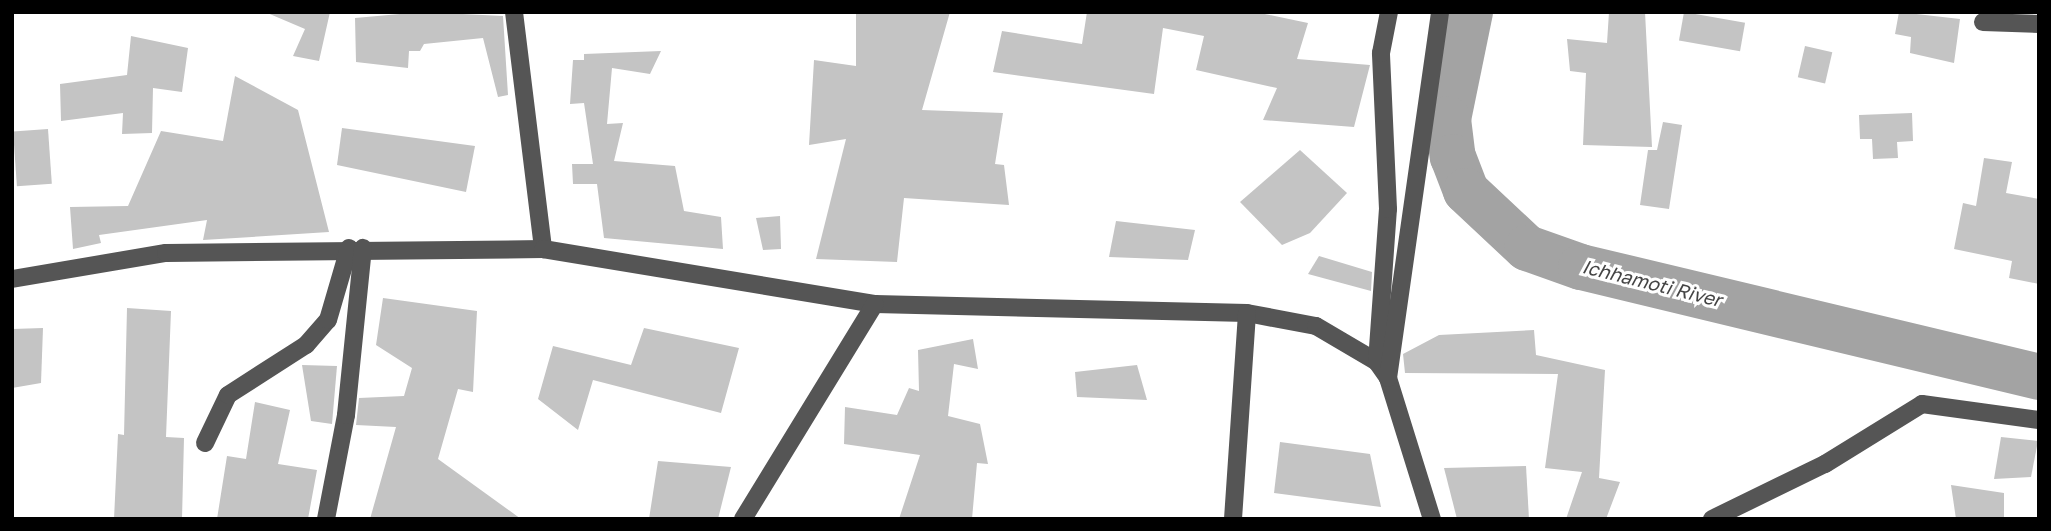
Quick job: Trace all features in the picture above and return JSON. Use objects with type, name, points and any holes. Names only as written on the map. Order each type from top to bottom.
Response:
[{"type":"street","points":[[514,12],[543,249]]},
{"type":"street","points":[[1377,362],[1388,209],[1381,52],[1389,12]]},
{"type":"street","points":[[1388,378],[1440,12]]},
{"type":"street","points":[[1983,22],[2039,24]]},
{"type":"street","points":[[205,443],[228,395],[306,345],[328,320],[356,248]]},
{"type":"street","points":[[326,519],[346,415],[356,248]]},
{"type":"street","points":[[12,279],[166,253],[356,248],[543,249],[875,303],[1247,313],[1316,327],[1377,362],[1388,378],[1432,519]]},
{"type":"street","points":[[743,519],[875,303]]},
{"type":"street","points":[[1233,519],[1247,313]]},
{"type":"street","points":[[1712,519],[1825,464],[1922,404],[2039,420]]},
{"type":"building","points":[[265,12],[330,12],[319,61],[293,56],[305,29]]},
{"type":"building","points":[[422,12],[503,16],[508,95],[498,97],[483,38],[424,44],[420,51],[409,51],[408,68],[356,62],[355,18]]},
{"type":"building","points":[[856,12],[950,12],[922,110],[1003,113],[995,164],[1004,165],[1009,205],[904,198],[897,262],[816,259],[846,139],[809,145],[814,60],[856,66]]},
{"type":"building","points":[[1087,12],[1255,12],[1308,23],[1297,59],[1370,65],[1354,127],[1263,120],[1277,88],[1196,70],[1204,36],[1163,28],[1154,94],[993,72],[1002,31],[1082,44]]},
{"type":"building","points":[[1609,12],[1645,12],[1652,147],[1583,145],[1586,73],[1570,71],[1567,39],[1607,43]]},
{"type":"building","points":[[1684,12],[1745,23],[1740,51],[1679,41]]},
{"type":"building","points":[[1899,12],[1960,19],[1954,63],[1910,53],[1911,37],[1895,34]]},
{"type":"building","points":[[131,36],[188,48],[182,92],[153,88],[152,133],[122,134],[123,113],[61,121],[60,84],[127,75]]},
{"type":"building","points":[[1805,46],[1832,52],[1825,83],[1798,77]]},
{"type":"building","points":[[661,51],[650,74],[612,68],[607,124],[623,123],[614,161],[675,166],[684,211],[721,217],[723,249],[604,238],[597,184],[573,184],[572,164],[593,164],[584,103],[570,104],[573,60],[584,60],[584,54]]},
{"type":"building","points":[[235,76],[298,110],[329,232],[203,240],[207,220],[99,235],[101,243],[73,249],[70,207],[128,206],[161,131],[223,141]]},
{"type":"building","points":[[1912,113],[1913,141],[1897,142],[1898,158],[1873,159],[1872,139],[1860,139],[1859,115]]},
{"type":"building","points":[[1663,122],[1682,125],[1669,209],[1640,205],[1648,150],[1657,150]]},
{"type":"building","points":[[342,128],[475,146],[466,192],[337,165]]},
{"type":"building","points":[[48,129],[52,184],[17,186],[13,131]]},
{"type":"building","points":[[1300,150],[1347,193],[1310,233],[1282,245],[1240,202]]},
{"type":"building","points":[[1984,158],[2012,162],[2006,193],[2039,199],[2039,284],[2009,278],[2012,261],[1954,249],[1963,203],[1976,206]]},
{"type":"building","points":[[780,216],[781,249],[763,250],[756,218]]},
{"type":"building","points":[[1116,221],[1195,230],[1188,260],[1109,257]]},
{"type":"building","points":[[1319,256],[1372,272],[1371,291],[1308,274]]},
{"type":"building","points":[[383,298],[477,311],[473,392],[458,389],[438,459],[521,519],[370,519],[396,427],[356,425],[359,398],[404,396],[412,368],[376,345]]},
{"type":"building","points":[[127,308],[171,311],[166,437],[184,438],[182,519],[114,519],[118,434],[124,435]]},
{"type":"building","points":[[43,328],[41,383],[12,388],[12,329]]},
{"type":"building","points":[[644,328],[739,348],[721,413],[593,380],[578,430],[538,399],[553,346],[631,365]]},
{"type":"building","points":[[1534,330],[1536,355],[1605,370],[1599,478],[1620,482],[1606,519],[1566,519],[1582,472],[1545,468],[1558,374],[1405,373],[1403,354],[1439,335]]},
{"type":"building","points":[[973,339],[978,369],[954,364],[948,416],[980,424],[988,464],[977,463],[972,519],[899,519],[920,455],[844,444],[845,407],[897,415],[909,388],[919,391],[918,350]]},
{"type":"building","points":[[302,365],[337,366],[332,424],[311,421]]},
{"type":"building","points":[[1137,365],[1147,400],[1077,397],[1075,372]]},
{"type":"building","points":[[255,402],[290,410],[278,464],[317,470],[308,519],[217,519],[227,456],[246,459]]},
{"type":"building","points":[[2001,437],[2038,441],[2031,477],[1994,479]]},
{"type":"building","points":[[1280,442],[1370,454],[1381,507],[1274,493]]},
{"type":"building","points":[[658,461],[731,467],[718,519],[649,519]]},
{"type":"building","points":[[1526,466],[1529,519],[1457,519],[1444,468]]},
{"type":"building","points":[[1951,485],[2004,493],[2004,519],[1956,519]]},
{"type":"waterway","name":"Ichhamoti River","points":[[1470,12],[1448,119],[1453,157],[1466,191],[1527,248],[1581,267],[2039,377]]}]
